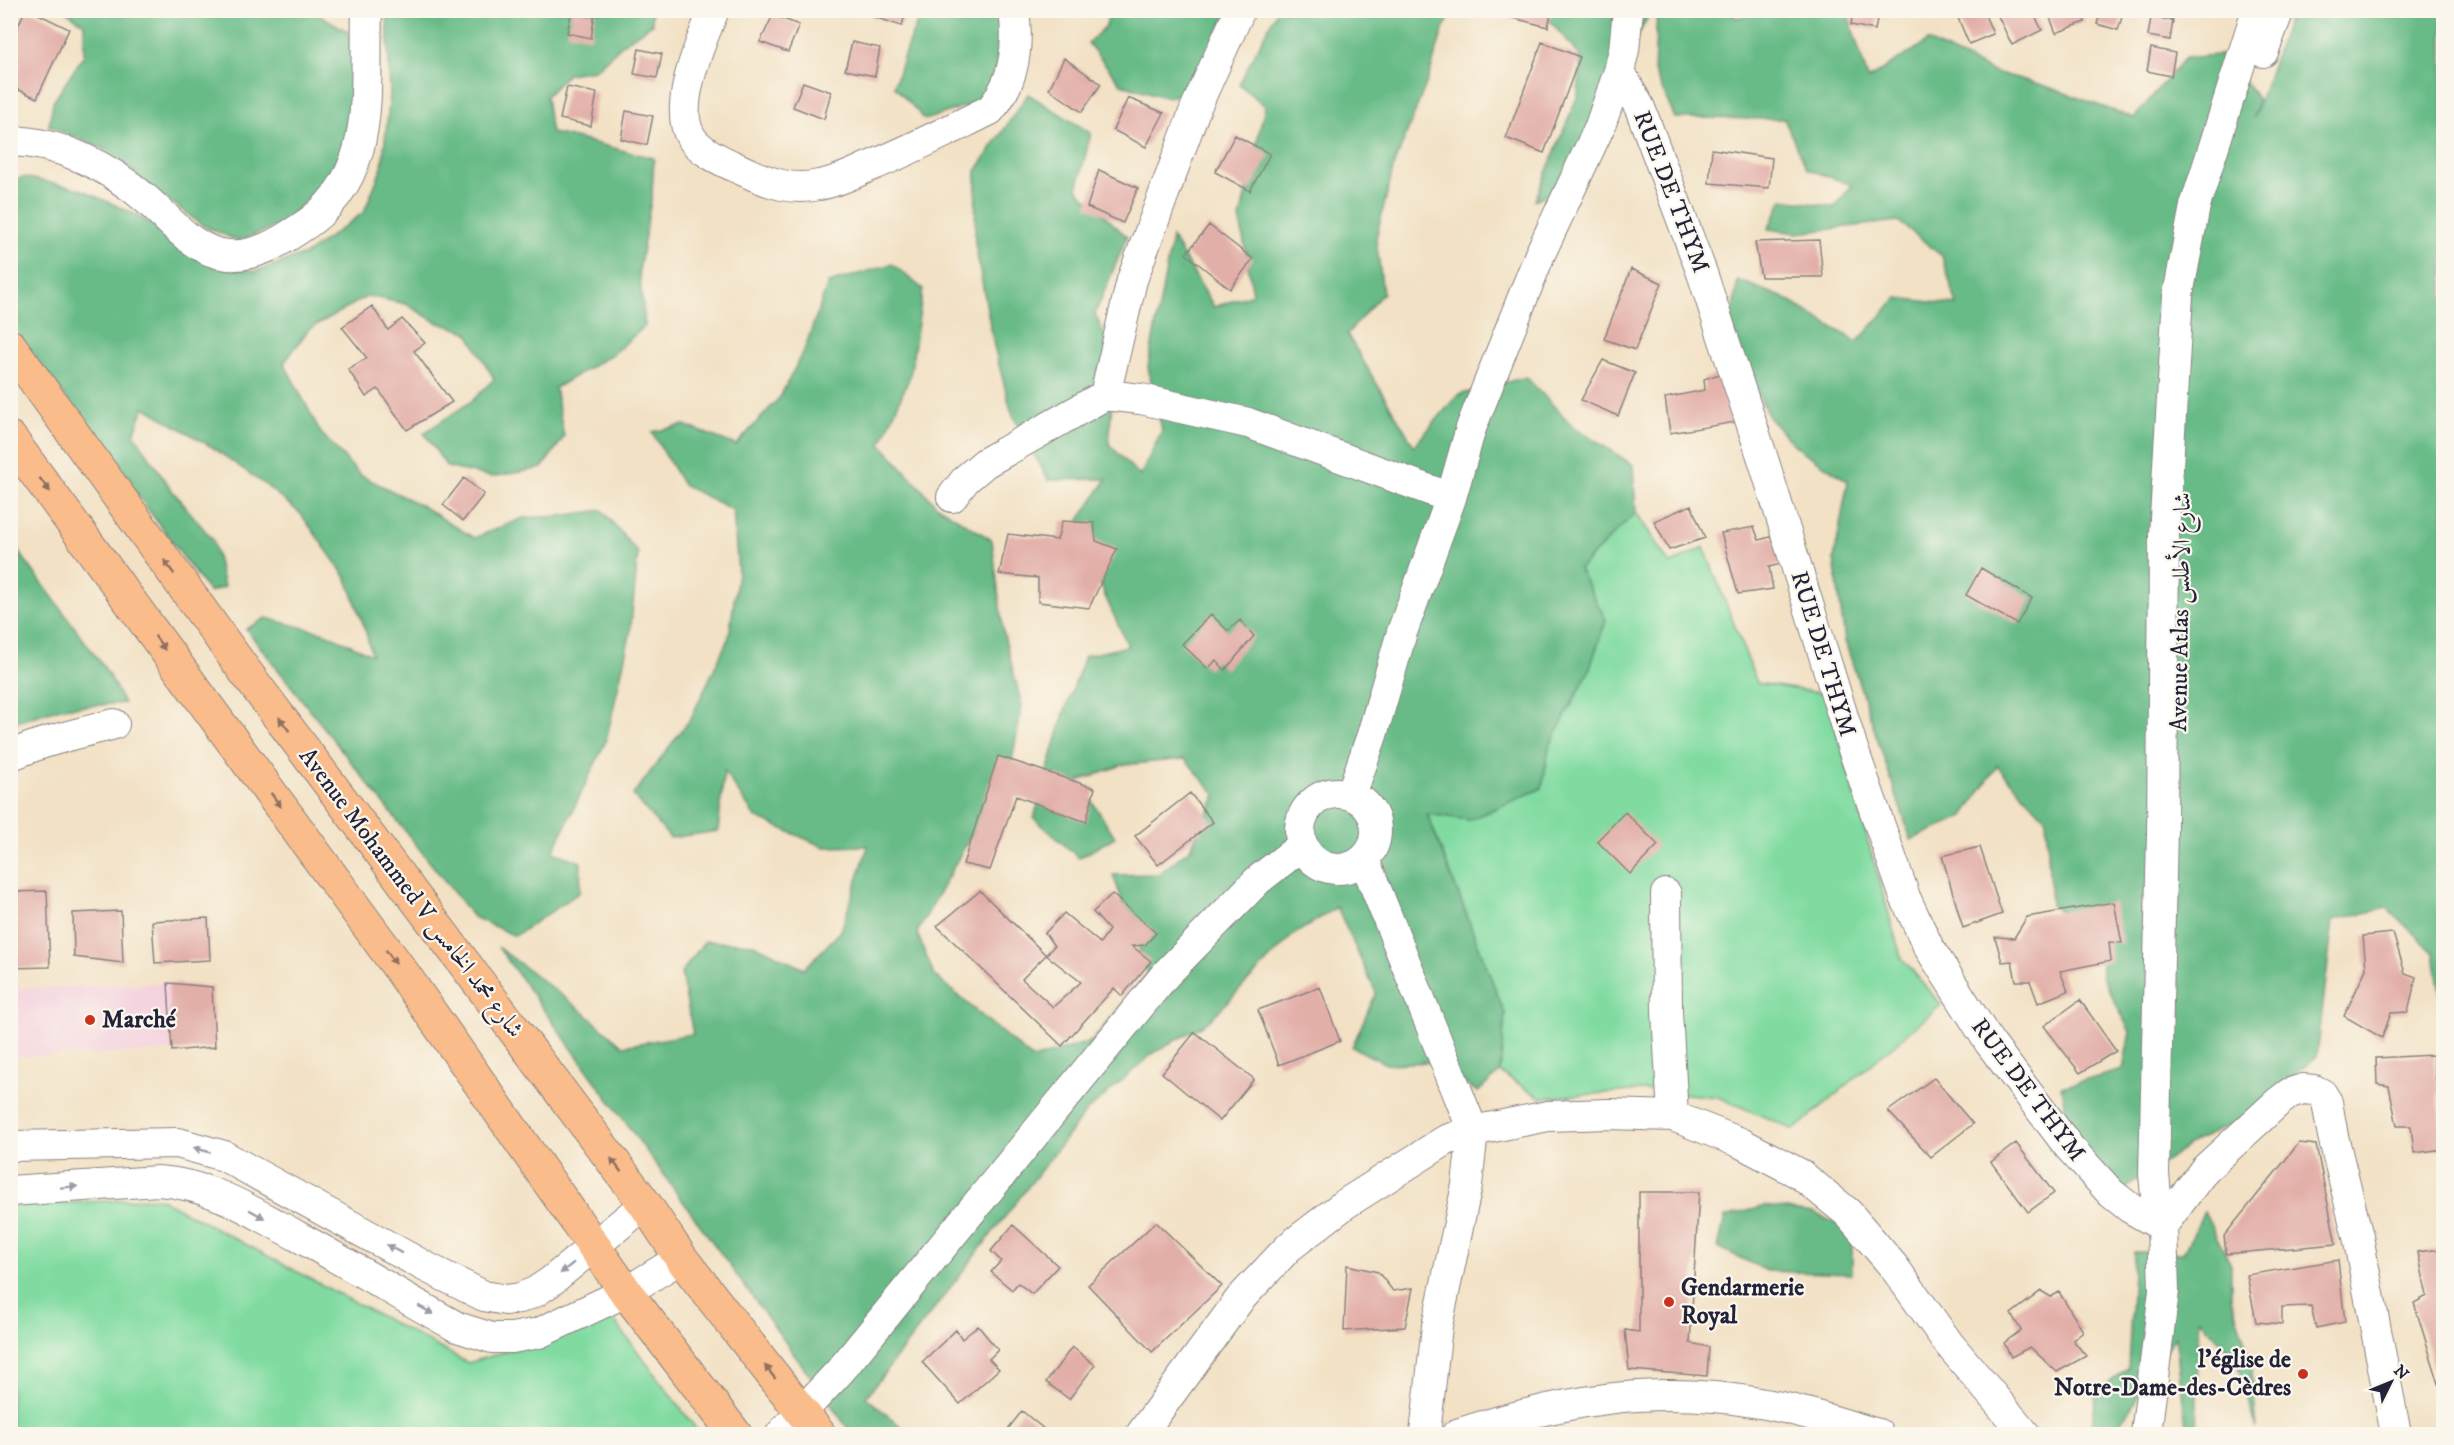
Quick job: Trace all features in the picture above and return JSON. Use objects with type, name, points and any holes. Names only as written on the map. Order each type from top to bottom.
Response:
[{"type":"main road","name":"Avenue Mohammed V شارع محمد الخامس","points":[[10,346],[244,670],[645,1204],[801,1428]]},
{"type":"main road","points":[[10,438],[402,972],[626,1292],[735,1434]]},
{"type":"street","points":[[10,141],[53,148],[102,166],[146,198],[197,243],[213,252],[240,255],[258,251],[280,242],[324,211],[339,193],[354,166],[362,142],[366,108],[367,10]]},
{"type":"street","points":[[714,10],[695,62],[686,97],[684,118],[692,139],[708,152],[758,178],[780,186],[802,188],[841,179],[875,165],[990,110],[1001,97],[1010,78],[1015,57],[1014,10]]},
{"type":"street","points":[[1105,395],[1132,280],[1196,107],[1240,10]]},
{"type":"street","points":[[1351,795],[1372,735],[1402,632],[1451,498],[1472,428],[1544,244],[1600,126],[1619,71],[1624,50],[1628,10]]},
{"type":"street","name":"Avenue Atlas شارع الأطلس","points":[[2162,1226],[2157,1206],[2154,1174],[2162,832],[2164,535],[2178,295],[2195,206],[2257,10]]},
{"type":"street","name":"Avenue Atlas شارع الأطلس","points":[[2146,1434],[2164,1291],[2162,1226],[2169,1170],[2180,591],[2190,335],[2201,249],[2216,185],[2235,123],[2279,10]]},
{"type":"street","name":"RUE DE THYM","points":[[1619,71],[1640,108],[1702,273],[1764,462],[1853,749],[1905,897],[1923,936],[1989,1042],[2069,1147],[2111,1194],[2162,1226]]},
{"type":"street","points":[[952,497],[966,479],[986,463],[1105,395],[1141,399],[1248,423],[1451,498]]},
{"type":"street","points":[[10,756],[54,738],[114,724]]},
{"type":"street","points":[[1336,793],[1351,795],[1364,803],[1373,816],[1376,831],[1373,846],[1364,859],[1352,866],[1337,869],[1323,866],[1311,858],[1303,845],[1300,831],[1302,817],[1310,805],[1322,796],[1336,793]]},
{"type":"street","points":[[801,1428],[883,1319],[1166,974],[1258,880],[1303,845]]},
{"type":"street","points":[[1364,859],[1473,1131],[1467,1185],[1437,1326],[1425,1434]]},
{"type":"street","points":[[1666,894],[1667,1012],[1672,1116]]},
{"type":"street","points":[[2162,1226],[2205,1169],[2277,1103],[2290,1093],[2302,1089],[2314,1090],[2322,1094],[2327,1102],[2358,1237],[2396,1434]]},
{"type":"street","points":[[1141,1434],[1240,1299],[1289,1247],[1345,1204],[1446,1140],[1473,1131],[1548,1116],[1608,1114],[1672,1116],[1740,1143],[1800,1174],[1848,1213],[1894,1267],[1949,1344],[2025,1434]]},
{"type":"street","points":[[10,1146],[178,1143],[224,1156],[426,1267],[484,1296],[506,1300],[535,1292],[645,1204]]},
{"type":"street","points":[[10,1191],[158,1181],[179,1182],[206,1189],[298,1236],[457,1327],[492,1338],[512,1338],[539,1333],[626,1292],[681,1258]]},
{"type":"street","points":[[1457,1434],[1512,1417],[1567,1405],[1641,1394],[1702,1395],[1760,1403],[1813,1426],[1878,1434]]},
{"type":"shaded area","name":"Marché","points":[[168,983],[172,1051],[11,1057],[10,989]]},
{"type":"green space","points":[[66,11],[313,11],[349,32],[360,80],[350,143],[319,187],[283,224],[238,241],[204,226],[146,184],[110,152],[49,126],[53,102],[84,55],[84,24]]},
{"type":"green space","points":[[387,11],[652,11],[652,24],[623,44],[595,70],[568,74],[546,96],[551,133],[654,158],[652,194],[639,271],[645,326],[613,354],[555,388],[564,437],[542,468],[492,477],[447,467],[424,433],[473,400],[494,379],[467,332],[436,322],[406,304],[368,296],[309,329],[284,363],[321,433],[360,475],[422,506],[474,538],[523,518],[602,510],[638,553],[630,635],[606,741],[553,852],[581,862],[580,892],[515,936],[473,917],[246,629],[266,618],[325,633],[372,655],[347,579],[301,514],[212,447],[144,407],[134,434],[171,489],[213,540],[224,587],[209,592],[17,332],[10,316],[10,181],[24,177],[80,189],[139,216],[217,268],[256,271],[306,254],[364,212],[382,167],[390,95]]},
{"type":"green space","points":[[922,11],[1019,11],[1005,82],[974,103],[925,120],[894,86],[907,46]]},
{"type":"green space","points":[[1109,11],[1228,11],[1190,89],[1168,98],[1121,84],[1088,43],[1106,26]]},
{"type":"green space","points":[[1277,11],[1454,11],[1444,27],[1428,79],[1394,165],[1376,238],[1383,293],[1347,334],[1414,446],[1458,395],[1526,377],[1573,426],[1633,465],[1636,512],[1579,569],[1606,620],[1588,673],[1549,747],[1542,788],[1469,820],[1427,814],[1505,1014],[1500,1072],[1478,1092],[1432,1062],[1386,1064],[1352,1047],[1376,993],[1337,907],[1293,935],[1208,1022],[1152,1054],[1085,1113],[866,1397],[910,1434],[852,1434],[498,947],[581,1010],[623,1046],[693,1034],[681,973],[705,941],[754,944],[804,969],[841,931],[868,846],[824,847],[755,817],[724,771],[718,831],[670,838],[633,795],[691,718],[729,637],[738,572],[733,510],[683,485],[652,432],[684,425],[736,445],[780,397],[805,348],[828,283],[892,264],[923,289],[910,376],[881,444],[937,506],[992,540],[1003,631],[1022,706],[1012,761],[917,933],[934,975],[1033,1059],[1092,1041],[1148,973],[1113,875],[1158,874],[1190,849],[1216,795],[1185,759],[1122,765],[1079,781],[1115,837],[1079,858],[1034,818],[1064,713],[1085,656],[1128,646],[1105,596],[1079,520],[1107,479],[1048,480],[1012,414],[994,346],[975,244],[976,171],[1028,94],[1091,133],[1077,189],[1127,237],[1095,314],[1115,358],[1109,444],[1140,476],[1162,430],[1148,367],[1172,237],[1214,307],[1253,294],[1240,219],[1265,106],[1239,84]]},
{"type":"green space","points":[[1550,11],[1651,11],[1606,96],[1566,185],[1535,200],[1578,95],[1581,57],[1548,19]]},
{"type":"green space","points":[[1657,11],[1726,11],[1738,18],[1749,11],[1847,11],[1868,79],[1928,41],[1991,71],[2043,85],[2134,118],[2185,58],[2227,54],[2258,100],[2253,119],[2287,22],[2299,11],[2443,11],[2443,1014],[2434,953],[2387,908],[2333,920],[2317,1056],[2237,1122],[2195,1141],[2124,1189],[2070,1137],[2061,1087],[2123,1070],[2130,1032],[2102,976],[2101,932],[2051,906],[2046,819],[1997,766],[1964,816],[1911,840],[1845,641],[1834,559],[1848,481],[1795,446],[1770,419],[1728,335],[1738,280],[1784,298],[1857,342],[1897,298],[1957,305],[1942,256],[1898,221],[1797,233],[1768,229],[1783,199],[1835,207],[1852,185],[1807,169],[1784,119],[1675,118],[1654,71]]},
{"type":"green space","points":[[1636,512],[1670,565],[1704,547],[1757,683],[1826,694],[1901,957],[1941,1005],[1794,1130],[1718,1097],[1645,1090],[1541,1098],[1500,1072],[1505,1014],[1427,813],[1469,820],[1542,788],[1549,747],[1588,673],[1606,620],[1579,569]]},
{"type":"green space","points":[[11,541],[106,670],[124,703],[60,708],[11,724]]},
{"type":"green space","points":[[159,1198],[468,1363],[613,1319],[700,1434],[11,1434],[11,1206]]},
{"type":"green space","points":[[1765,1206],[1814,1213],[1852,1231],[1852,1274],[1767,1271],[1718,1247],[1725,1217]]},
{"type":"green space","points":[[2204,1212],[2231,1265],[2231,1298],[2251,1361],[2257,1429],[2236,1360],[2199,1318],[2196,1434],[2187,1434],[2175,1336],[2114,1434],[2096,1434],[2092,1424],[2097,1391],[2128,1369],[2134,1252],[2183,1253]]},
{"type":"building","points":[[25,10],[30,10],[69,29],[37,98],[10,86],[10,45]]},
{"type":"building","points":[[572,10],[595,13],[591,38],[567,33]]},
{"type":"building","points":[[872,10],[906,10],[902,26],[871,16]]},
{"type":"building","points":[[1495,10],[1552,10],[1548,27],[1494,13]]},
{"type":"building","points":[[1853,10],[1879,10],[1875,30],[1851,25]]},
{"type":"building","points":[[1962,10],[1983,10],[1993,34],[1969,44],[1956,13]]},
{"type":"building","points":[[2009,10],[2032,10],[2042,30],[2012,45],[1998,16]]},
{"type":"building","points":[[2047,10],[2081,10],[2085,22],[2056,33]]},
{"type":"building","points":[[2101,10],[2124,10],[2118,30],[2097,24]]},
{"type":"building","points":[[773,15],[799,25],[788,52],[760,42]]},
{"type":"building","points":[[2151,18],[2173,21],[2170,40],[2148,36]]},
{"type":"building","points":[[852,42],[880,48],[875,76],[845,70]]},
{"type":"building","points":[[1542,42],[1580,57],[1544,153],[1506,138]]},
{"type":"building","points":[[2151,48],[2175,53],[2171,76],[2147,71]]},
{"type":"building","points":[[639,49],[662,54],[657,78],[634,74]]},
{"type":"building","points":[[1064,58],[1101,84],[1082,112],[1049,89]]},
{"type":"building","points":[[803,82],[831,92],[824,119],[793,107]]},
{"type":"building","points":[[567,87],[597,93],[591,126],[560,119]]},
{"type":"building","points":[[1128,98],[1164,113],[1146,147],[1113,130]]},
{"type":"building","points":[[626,111],[653,116],[647,145],[621,139]]},
{"type":"building","points":[[1235,135],[1270,154],[1250,191],[1215,172]]},
{"type":"building","points":[[1712,149],[1772,158],[1769,188],[1709,183]]},
{"type":"building","points":[[1099,170],[1138,188],[1123,223],[1087,207]]},
{"type":"building","points":[[1209,225],[1253,259],[1230,289],[1186,254]]},
{"type":"building","points":[[1819,240],[1823,277],[1761,277],[1755,242]]},
{"type":"building","points":[[1631,269],[1662,283],[1635,350],[1604,339]]},
{"type":"building","points":[[372,306],[388,330],[402,319],[425,343],[414,351],[452,402],[407,430],[378,389],[366,397],[348,369],[367,358],[342,327]]},
{"type":"building","points":[[1603,360],[1635,373],[1618,416],[1581,400]]},
{"type":"building","points":[[1723,373],[1736,422],[1670,433],[1665,398],[1705,390],[1704,379]]},
{"type":"building","points":[[464,478],[484,494],[463,521],[443,505]]},
{"type":"building","points":[[1691,505],[1705,538],[1669,550],[1654,521]]},
{"type":"building","points":[[1062,521],[1094,523],[1096,541],[1117,549],[1089,608],[1038,602],[1038,578],[999,574],[1008,534],[1057,540]]},
{"type":"building","points":[[1754,527],[1759,540],[1773,536],[1781,564],[1769,567],[1773,589],[1738,594],[1721,533]]},
{"type":"building","points":[[1981,568],[2032,598],[2017,624],[1966,595]]},
{"type":"building","points":[[1211,614],[1228,631],[1240,620],[1254,636],[1225,670],[1216,660],[1208,669],[1182,644]]},
{"type":"building","points":[[998,756],[1095,788],[1086,822],[1016,796],[990,870],[963,864]]},
{"type":"building","points":[[1190,793],[1213,822],[1158,865],[1135,836]]},
{"type":"building","points":[[1625,812],[1658,845],[1630,874],[1597,841]]},
{"type":"building","points":[[1980,847],[2002,914],[1963,928],[1942,856]]},
{"type":"building","points":[[47,891],[50,967],[10,968],[10,892]]},
{"type":"building","points":[[980,891],[1046,955],[1054,946],[1045,933],[1064,913],[1100,943],[1109,930],[1093,912],[1112,894],[1156,933],[1145,945],[1132,946],[1151,961],[1122,996],[1114,988],[1062,1046],[937,926]],"holes":[[[1046,955],[1081,982],[1053,1007],[1022,979]]]},
{"type":"building","points":[[2114,902],[2122,943],[2109,942],[2111,961],[2060,971],[2068,991],[2038,1003],[2030,981],[2016,981],[2012,961],[2002,962],[1995,937],[2014,938],[2027,917]]},
{"type":"building","points":[[121,911],[123,963],[74,957],[73,913]]},
{"type":"building","points":[[208,918],[210,960],[155,963],[152,921]]},
{"type":"building","points":[[2393,933],[2405,973],[2416,977],[2408,1012],[2391,1013],[2382,1038],[2344,1016],[2366,969],[2363,936]]},
{"type":"building","points":[[168,983],[212,987],[215,1047],[172,1051]]},
{"type":"building","points":[[1320,987],[1340,1041],[1279,1065],[1258,1010]]},
{"type":"building","points":[[2080,1000],[2116,1051],[2080,1073],[2044,1026]]},
{"type":"building","points":[[1195,1032],[1254,1079],[1220,1121],[1162,1073]]},
{"type":"building","points":[[2433,1055],[2444,1149],[2414,1153],[2411,1126],[2397,1126],[2389,1086],[2377,1084],[2376,1058]]},
{"type":"building","points":[[1934,1078],[1973,1124],[1931,1157],[1888,1111]]},
{"type":"building","points":[[2016,1143],[2054,1193],[2028,1212],[1991,1162]]},
{"type":"building","points":[[2299,1143],[2316,1145],[2336,1244],[2226,1254],[2224,1236]]},
{"type":"building","points":[[1639,1192],[1699,1192],[1690,1343],[1709,1347],[1707,1376],[1629,1370],[1625,1330],[1639,1332]]},
{"type":"building","points":[[1156,1222],[1222,1286],[1152,1352],[1088,1285]]},
{"type":"building","points":[[1013,1225],[1058,1266],[1032,1294],[1018,1283],[1012,1290],[991,1272],[1001,1261],[991,1251]]},
{"type":"building","points":[[2441,1249],[2444,1267],[2444,1387],[2440,1387],[2414,1303],[2427,1296],[2418,1252]]},
{"type":"building","points":[[2338,1260],[2345,1322],[2316,1328],[2311,1306],[2282,1307],[2282,1324],[2256,1322],[2247,1275]]},
{"type":"building","points":[[1347,1265],[1378,1272],[1393,1291],[1413,1288],[1405,1327],[1344,1331]]},
{"type":"building","points":[[2041,1291],[2051,1297],[2059,1292],[2083,1331],[2073,1340],[2086,1356],[2057,1372],[2030,1347],[2011,1357],[2004,1343],[2021,1330],[2011,1314]]},
{"type":"building","points":[[978,1326],[998,1350],[989,1359],[999,1369],[960,1404],[922,1362],[956,1330],[962,1339]]},
{"type":"building","points":[[1072,1347],[1095,1365],[1069,1399],[1046,1382]]},
{"type":"building","points":[[1022,1411],[1050,1434],[1004,1434]]},
{"type":"place","name":"Marché","points":[[90,1020]]},
{"type":"place","name":"Gendarmerie Royal","points":[[1669,1302]]},
{"type":"place","name":"l'église de Notre-Dame-des-Cèdres","points":[[2303,1374]]}]
